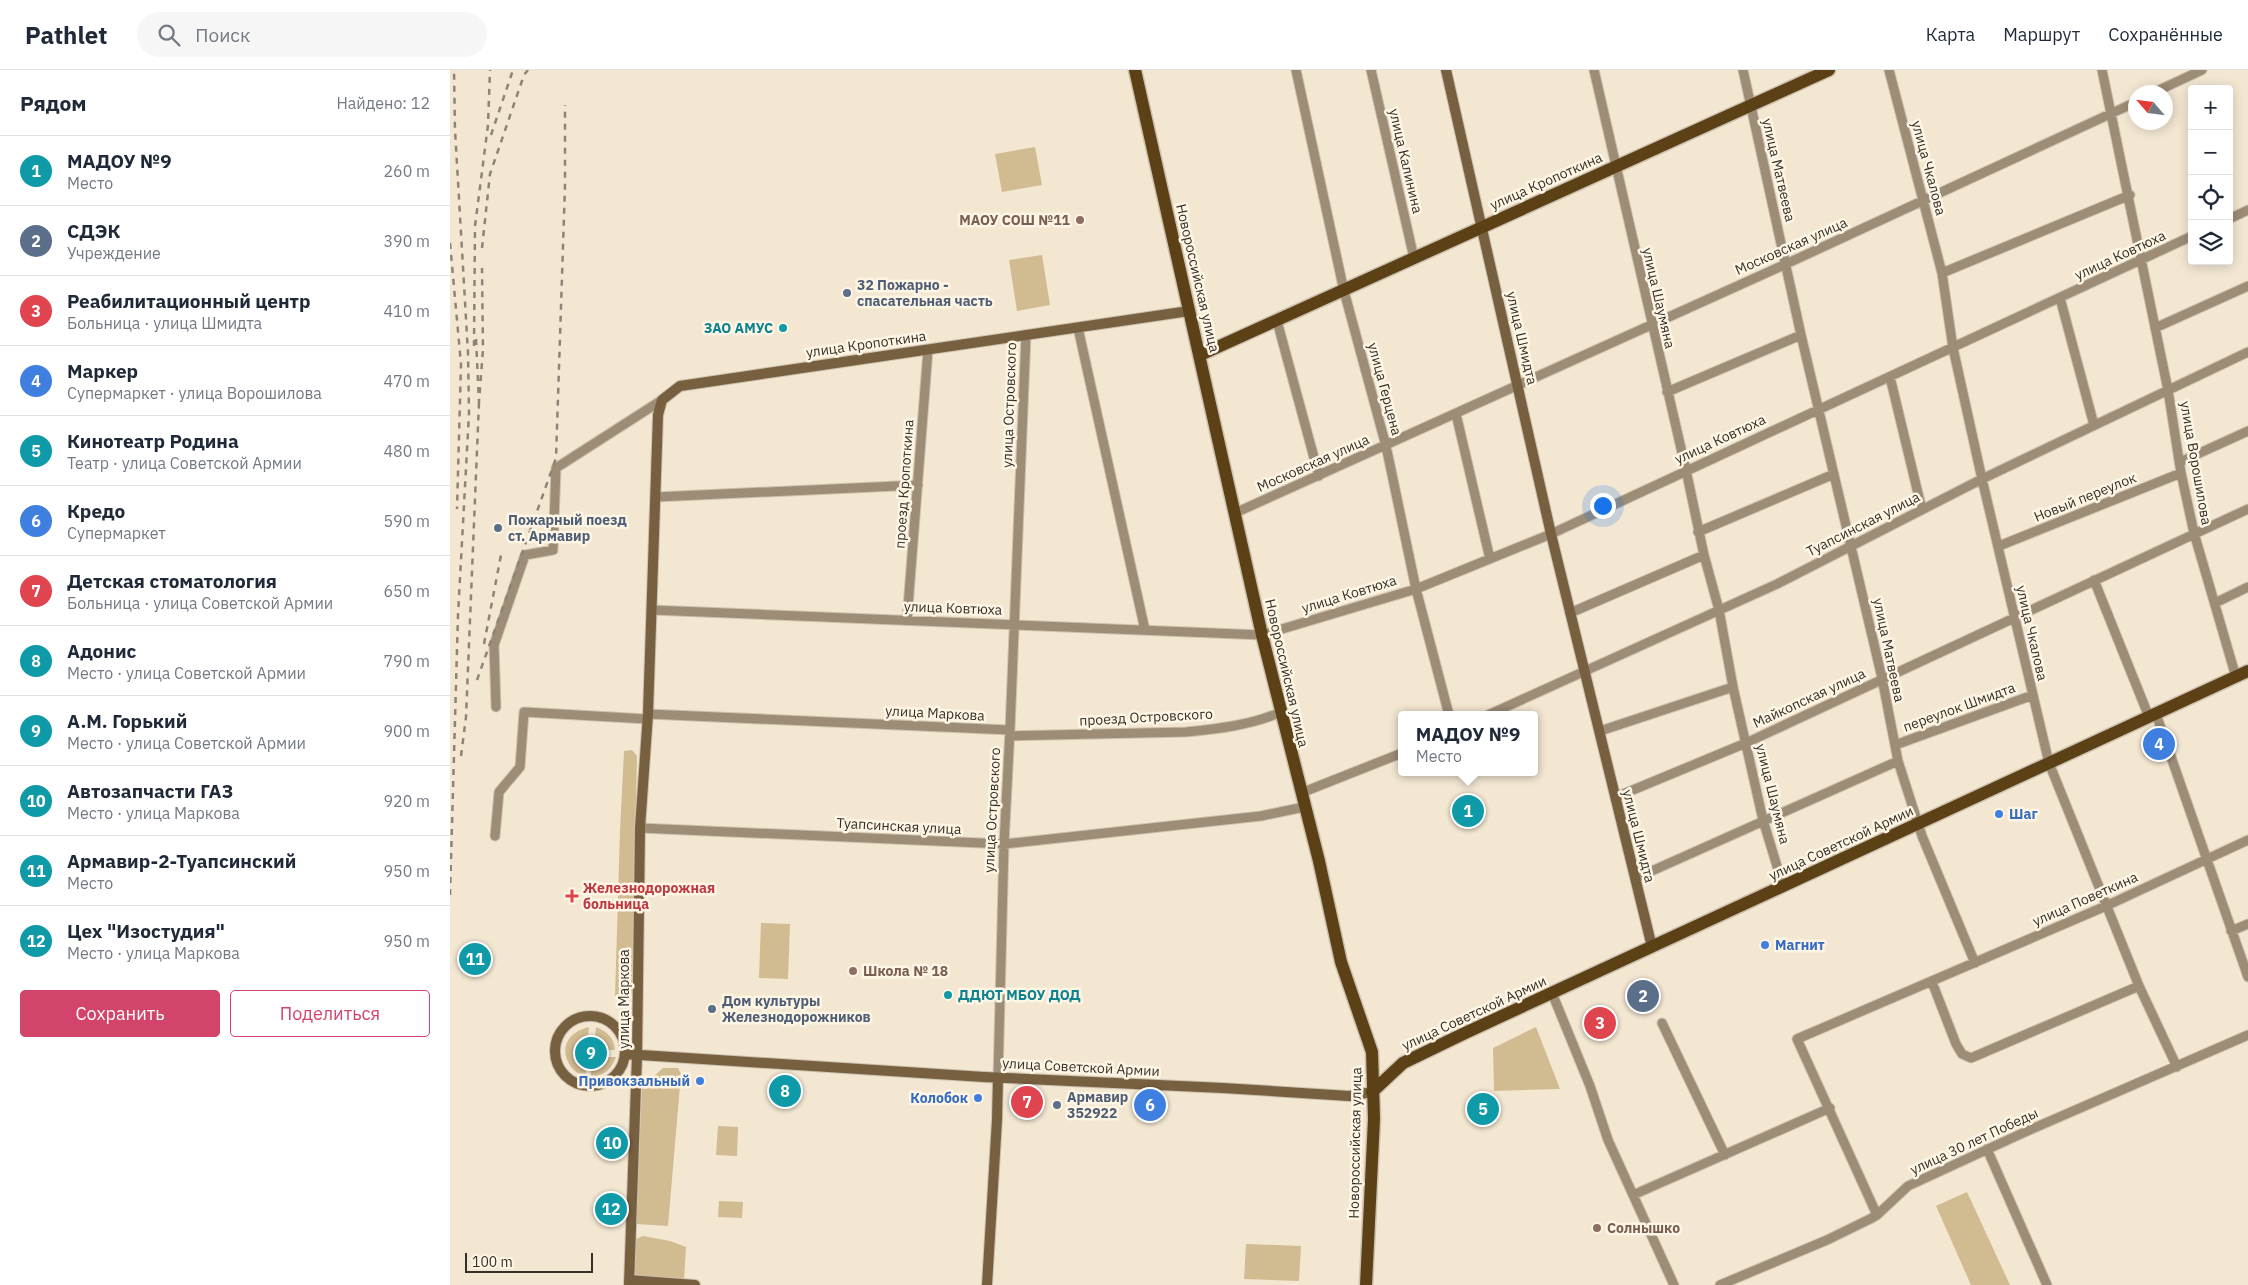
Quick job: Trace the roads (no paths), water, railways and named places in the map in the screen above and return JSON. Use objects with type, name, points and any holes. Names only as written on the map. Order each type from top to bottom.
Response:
[{"type":"main road","name":"Новороссийская улица","points":[[1135,70],[1262,635],[1319,861],[1341,962],[1372,1052],[1374,1119],[1366,1285]]},
{"type":"main road","name":"улица Шмидта","points":[[1446,70],[1551,534],[1652,947]]},
{"type":"main road","name":"улица Кропоткина","points":[[1200,355],[1828,70]]},
{"type":"main road","name":"улица Кропоткина","points":[[662,400],[680,386],[1026,336],[1189,310]]},
{"type":"main road","name":"улица Маркова","points":[[629,1282],[637,1056],[640,828],[648,717],[658,415],[662,400]]},
{"type":"main road","name":"улица Советской Армии","points":[[625,1054],[998,1078],[1223,1088],[1349,1096],[1372,1092],[1403,1063],[2242,674]]},
{"type":"main road","points":[[592,1015],[610,1021],[617,1028],[625,1045],[625,1054],[622,1065],[612,1078],[598,1085],[587,1086],[576,1084],[560,1070],[555,1059],[554,1048],[557,1037],[571,1020],[581,1016],[592,1015]]},
{"type":"main road","name":"улица Островского","points":[[987,1285],[998,1078]]},
{"type":"main road","points":[[629,1282],[695,1285]]},
{"type":"street","name":"улица Герцена","points":[[1296,70],[1344,291],[1386,446],[1416,589],[1448,711]]},
{"type":"street","name":"улица Калинина","points":[[1371,70],[1414,258]]},
{"type":"street","name":"улица Шаумяна","points":[[1594,70],[1686,470],[1698,532],[1719,610],[1733,687],[1763,820],[1783,886]]},
{"type":"street","name":"улица Матвеева","points":[[1743,70],[1800,335],[1852,545],[1882,678],[1898,761],[1917,824],[1975,964]]},
{"type":"street","name":"улица Чкалова","points":[[1890,70],[1942,273],[1953,348],[2049,763],[2139,986],[2177,1067]]},
{"type":"street","name":"улица Ворошилова","points":[[2102,70],[2130,195],[2140,260],[2168,390],[2181,473],[2194,533],[2215,603],[2242,674]]},
{"type":"street","points":[[2170,85],[2202,70]]},
{"type":"street","name":"Московская улица","points":[[1235,513],[1786,264],[2128,106]]},
{"type":"street","points":[[1942,273],[2130,195]]},
{"type":"street","points":[[2233,217],[2248,210]]},
{"type":"street","name":"улица Ковтюха","points":[[652,610],[1262,635],[1416,589],[1551,534],[2188,238]]},
{"type":"street","points":[[2155,328],[2248,286]]},
{"type":"street","points":[[2060,298],[2094,425]]},
{"type":"street","points":[[1277,321],[1319,476]]},
{"type":"street","points":[[1078,328],[1145,630]]},
{"type":"street","points":[[1667,392],[1800,335]]},
{"type":"street","name":"улица Островского","points":[[998,1078],[1004,844],[1026,336]]},
{"type":"street","name":"проезд Кропоткина","points":[[907,620],[928,350]]},
{"type":"street","name":"Туапсинская улица","points":[[1497,711],[1777,584],[1982,480],[2248,352]]},
{"type":"street","points":[[1890,376],[1922,510]]},
{"type":"street","points":[[496,707],[494,645],[525,555],[553,550],[556,468],[662,400]]},
{"type":"street","points":[[1456,414],[1490,559]]},
{"type":"street","points":[[2180,462],[2248,431]]},
{"type":"street","name":"Новый переулок","points":[[1999,546],[2181,473]]},
{"type":"street","points":[[1698,532],[1712,528],[1834,474]]},
{"type":"street","points":[[656,497],[918,485]]},
{"type":"street","name":"Майкопская улица","points":[[1616,797],[1746,743],[2248,509]]},
{"type":"street","points":[[1570,613],[1704,556]]},
{"type":"street","points":[[2094,580],[2153,715],[2248,977]]},
{"type":"street","points":[[2215,603],[2248,587]]},
{"type":"street","points":[[1600,731],[1733,687]]},
{"type":"street","name":"переулок Шмидта","points":[[1895,745],[2033,695]]},
{"type":"street","points":[[495,836],[499,792],[520,766],[524,712],[648,717]]},
{"type":"street","name":"проезд Островского","points":[[1010,733],[1186,732],[1223,727],[1270,717],[1281,712]]},
{"type":"street","name":"улица Маркова","points":[[648,717],[1010,733]]},
{"type":"street","points":[[1301,793],[1398,754]]},
{"type":"street","points":[[1636,878],[1898,761]]},
{"type":"street","name":"Туапсинская улица","points":[[640,828],[1004,844],[1261,816],[1304,807]]},
{"type":"street","name":"улица Поветкина","points":[[1830,1108],[1797,1040],[2106,906],[2248,840]]},
{"type":"street","points":[[2232,931],[2248,924]]},
{"type":"street","points":[[1932,982],[1956,1044],[1962,1054],[1972,1058],[2139,986]]},
{"type":"street","points":[[1552,993],[1590,1086],[1608,1140],[1674,1285]]},
{"type":"street","points":[[1662,1022],[1725,1155]]},
{"type":"street","name":"улица 30 лет Победы","points":[[1720,1285],[1827,1240],[1877,1215],[1908,1186],[1987,1149],[2248,1035]]},
{"type":"street","points":[[1633,1195],[1830,1108],[1877,1215]]},
{"type":"street","points":[[1987,1149],[2048,1285]]},
{"type":"railway","points":[[450,895],[458,615],[469,413],[468,353],[455,130],[454,70]]},
{"type":"railway","points":[[474,346],[475,226],[488,125],[490,70]]},
{"type":"railway","points":[[491,135],[513,70]]},
{"type":"railway","points":[[482,248],[490,174],[524,75],[528,70]]},
{"type":"railway","points":[[477,680],[556,458],[565,186],[565,105]]},
{"type":"railway","points":[[450,243],[461,364],[457,509]]},
{"type":"railway","points":[[476,339],[479,402],[483,349],[482,268]]},
{"type":"railway","points":[[461,756],[466,717],[479,402]]},
{"type":"railway","points":[[484,644],[501,555]]},
{"type":"place","name":"МАОУ СОШ №11","points":[[1080,220]]},
{"type":"place","name":"32 Пожарно - спасательная часть","points":[[847,293]]},
{"type":"place","name":"ЗАО АМУС","points":[[783,328]]},
{"type":"place","name":"Пожарный поезд ст. Армавир","points":[[498,528]]},
{"type":"place","name":"Маркер","points":[[2159,744]]},
{"type":"place","name":"МАДОУ №9","points":[[1468,811]]},
{"type":"place","name":"Шаг","points":[[1999,814]]},
{"type":"place","name":"Железнодорожная больница","points":[[572,896]]},
{"type":"place","name":"Магнит","points":[[1765,945]]},
{"type":"place","name":"Армавир-2-Туапсинский","points":[[475,959]]},
{"type":"place","name":"Школа № 18","points":[[853,971]]},
{"type":"place","name":"ДДЮТ МБОУ ДОД","points":[[948,995]]},
{"type":"place","name":"СДЭК","points":[[1643,996]]},
{"type":"place","name":"Дом культуры Железнодорожников","points":[[712,1009]]},
{"type":"place","name":"Реабилитационный центр","points":[[1600,1023]]},
{"type":"place","name":"А.М. Горький","points":[[591,1053]]},
{"type":"place","name":"Привокзальный","points":[[700,1081]]},
{"type":"place","name":"Адонис","points":[[785,1091]]},
{"type":"place","name":"Колобок","points":[[978,1098]]},
{"type":"place","name":"Детская стоматология","points":[[1027,1102]]},
{"type":"place","name":"Армавир 352922","points":[[1057,1105]]},
{"type":"place","name":"Кредо","points":[[1150,1105]]},
{"type":"place","name":"Кинотеатр Родина","points":[[1483,1109]]},
{"type":"place","name":"Автозапчасти ГАЗ","points":[[612,1143]]},
{"type":"place","name":"Цех \"Изостудия\"","points":[[611,1209]]},
{"type":"place","name":"Солнышко","points":[[1597,1228]]}]
